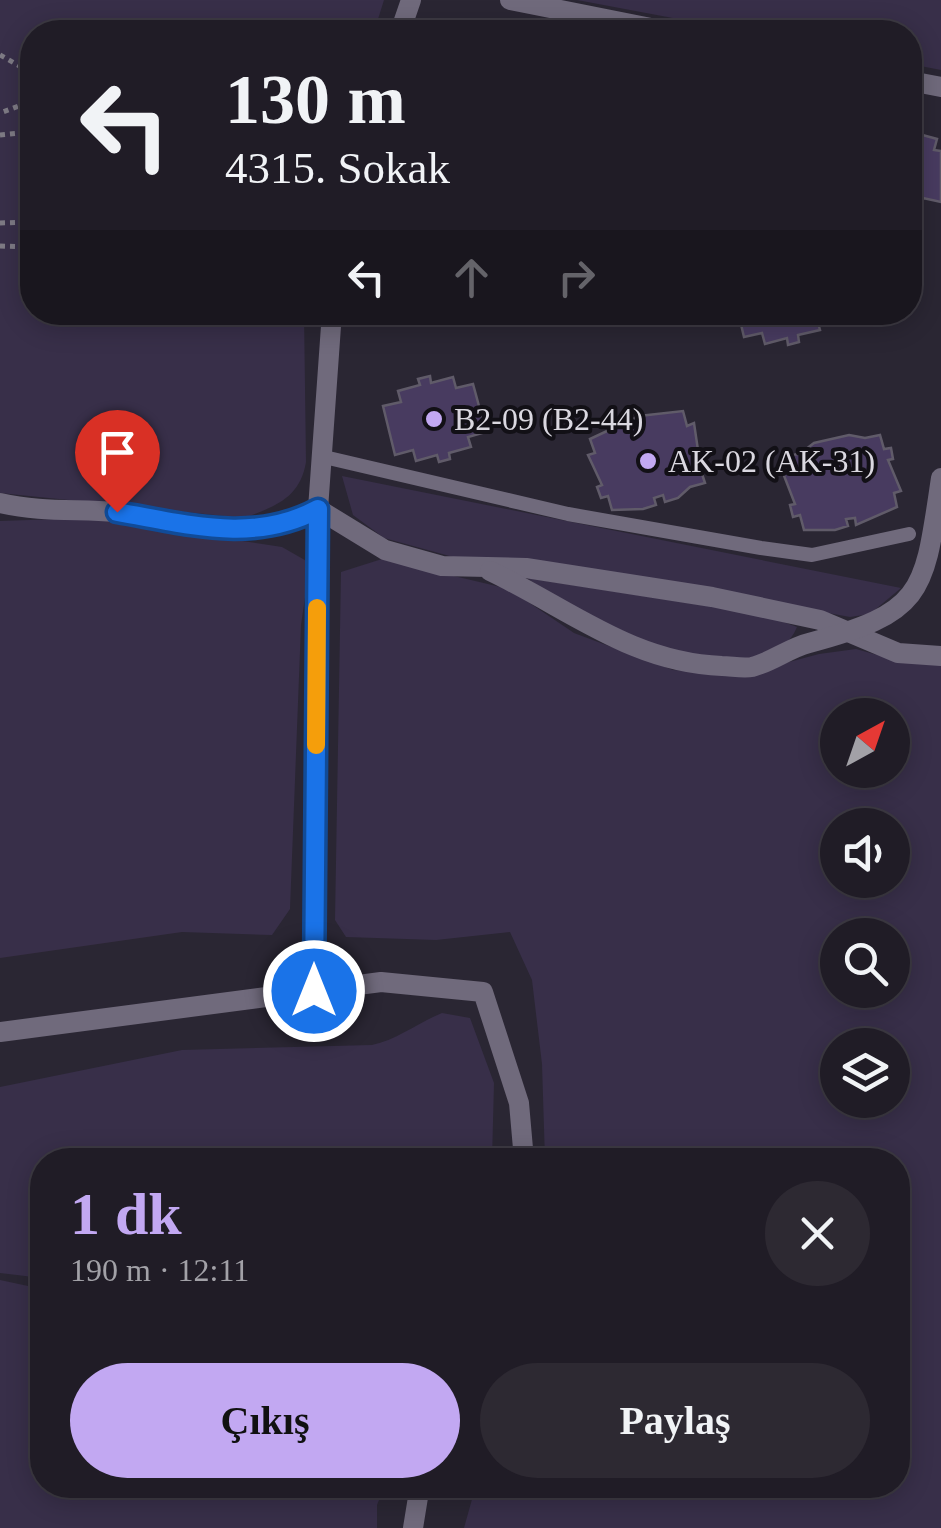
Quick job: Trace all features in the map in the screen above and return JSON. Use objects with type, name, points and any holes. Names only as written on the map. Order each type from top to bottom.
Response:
[{"type":"street","points":[[510,0],[611,20]]},
{"type":"street","points":[[314,991],[318,509],[331,325]]},
{"type":"street","points":[[484,568],[634,650],[701,665],[751,667],[803,644],[851,633],[886,619],[911,598],[930,548],[941,478]]},
{"type":"street","points":[[0,503],[34,511],[117,512],[236,532],[290,524],[318,509]]},
{"type":"street","points":[[318,509],[385,550],[442,566],[526,568],[712,597],[820,620],[898,653],[941,656]]},
{"type":"street","points":[[0,1032],[381,982],[484,992],[519,1103],[523,1148]]},
{"type":"street","points":[[412,1528],[418,1498]]},
{"type":"lane","points":[[320,456],[568,514],[812,555],[909,534]]},
{"type":"shaded area","points":[[0,0],[384,0],[378,20],[20,20],[20,325],[304,325],[306,462],[298,484],[285,499],[244,518],[0,493]]},
{"type":"shaded area","points":[[577,0],[941,0],[941,70],[922,66],[922,20],[683,20]]},
{"type":"shaded area","points":[[342,476],[901,588],[870,614],[850,617],[524,558],[464,560],[384,538],[353,515]]},
{"type":"shaded area","points":[[89,518],[282,547],[310,563],[301,625],[290,909],[272,935],[182,932],[0,958],[0,521]]},
{"type":"shaded area","points":[[382,559],[509,589],[574,633],[673,670],[740,675],[819,654],[856,649],[906,663],[941,662],[941,1528],[464,1528],[472,1498],[910,1498],[910,1148],[545,1148],[542,1064],[532,980],[510,932],[436,940],[346,937],[335,920],[341,572]]},
{"type":"shaded area","points":[[527,578],[765,615],[797,627],[786,644],[769,653],[725,662],[695,660],[635,643],[606,629]]},
{"type":"shaded area","points":[[442,1013],[470,1018],[494,1083],[492,1148],[30,1148],[30,1277],[0,1273],[0,1087],[182,1050],[372,1045]]},
{"type":"shaded area","points":[[0,1280],[30,1286],[30,1498],[380,1498],[377,1528],[0,1528]]},
{"type":"building","points":[[922,135],[937,139],[934,150],[941,151],[941,202],[923,198],[922,204]]},
{"type":"building","points":[[741,325],[819,325],[820,330],[798,335],[799,342],[788,345],[787,338],[765,344],[762,333],[744,337]]},
{"type":"building","name":"B2-09 (B2-44)","points":[[430,376],[431,383],[453,377],[456,388],[473,384],[486,432],[468,437],[471,447],[449,453],[450,459],[439,462],[437,455],[416,461],[413,450],[395,455],[383,406],[401,402],[398,391],[420,385],[418,379]]},
{"type":"building","name":"AK-02 (AK-31)","points":[[683,411],[687,426],[694,423],[699,457],[704,455],[707,466],[700,468],[705,483],[665,502],[663,495],[654,498],[656,505],[643,509],[612,510],[608,496],[601,498],[597,487],[602,485],[588,455],[595,453],[590,439],[639,416]]},
{"type":"building","points":[[849,435],[880,435],[884,449],[891,448],[893,459],[888,460],[901,491],[894,493],[897,507],[856,525],[855,518],[846,519],[848,526],[835,530],[804,530],[800,515],[793,517],[790,505],[795,504],[783,473],[790,471],[786,457],[801,453],[814,443]]},
{"type":"slow traffic","points":[[316,745],[317,608]]},
{"type":"place","name":"B2-09 (B2-44)","points":[[434,419]]},
{"type":"place","name":"AK-02 (AK-31)","points":[[648,461]]},
{"type":"route","points":[[117,512],[236,532],[290,524],[318,509],[314,991]]}]
